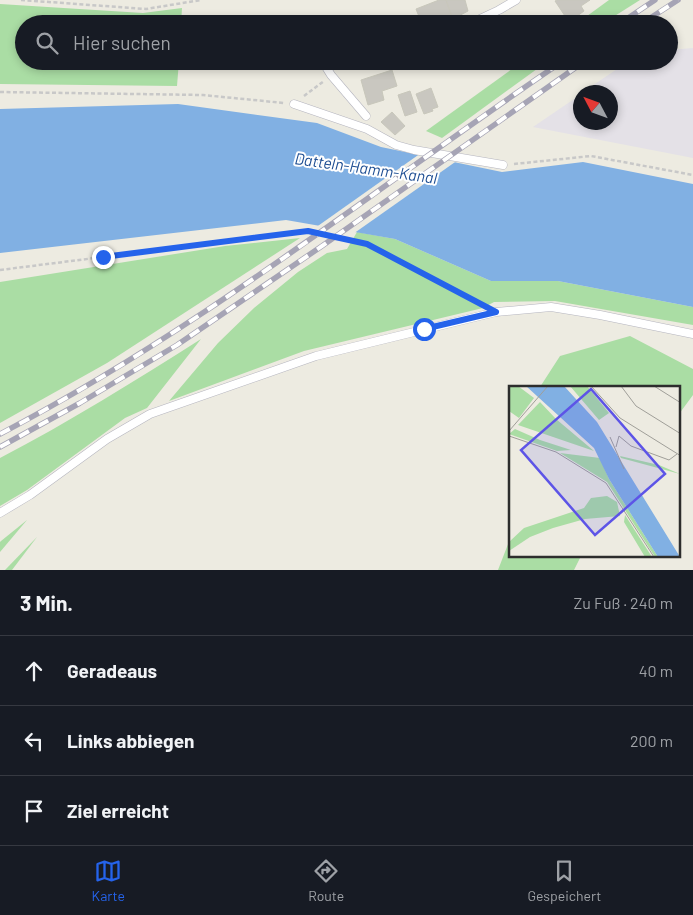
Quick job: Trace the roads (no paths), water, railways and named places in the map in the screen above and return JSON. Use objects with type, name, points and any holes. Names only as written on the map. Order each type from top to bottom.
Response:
[{"type":"lane","points":[[488,15],[516,0]]},
{"type":"lane","points":[[328,70],[366,116]]},
{"type":"lane","points":[[294,104],[366,129],[396,145],[414,150],[503,165]]},
{"type":"lane","points":[[0,513],[107,439],[150,414],[316,356],[496,312],[551,307],[693,334]]},
{"type":"water","name":"Datteln-Hamm-Kanal","points":[[178,104],[317,123],[381,147],[502,172],[583,162],[693,184],[693,307],[558,281],[491,281],[395,239],[286,220],[0,253],[0,109]]},
{"type":"railway","points":[[632,15],[655,0]]},
{"type":"railway","points":[[655,15],[678,0]]},
{"type":"railway","points":[[0,434],[146,350],[217,304],[550,70]]},
{"type":"railway","points":[[0,447],[80,403],[177,345],[322,246],[572,70]]}]
